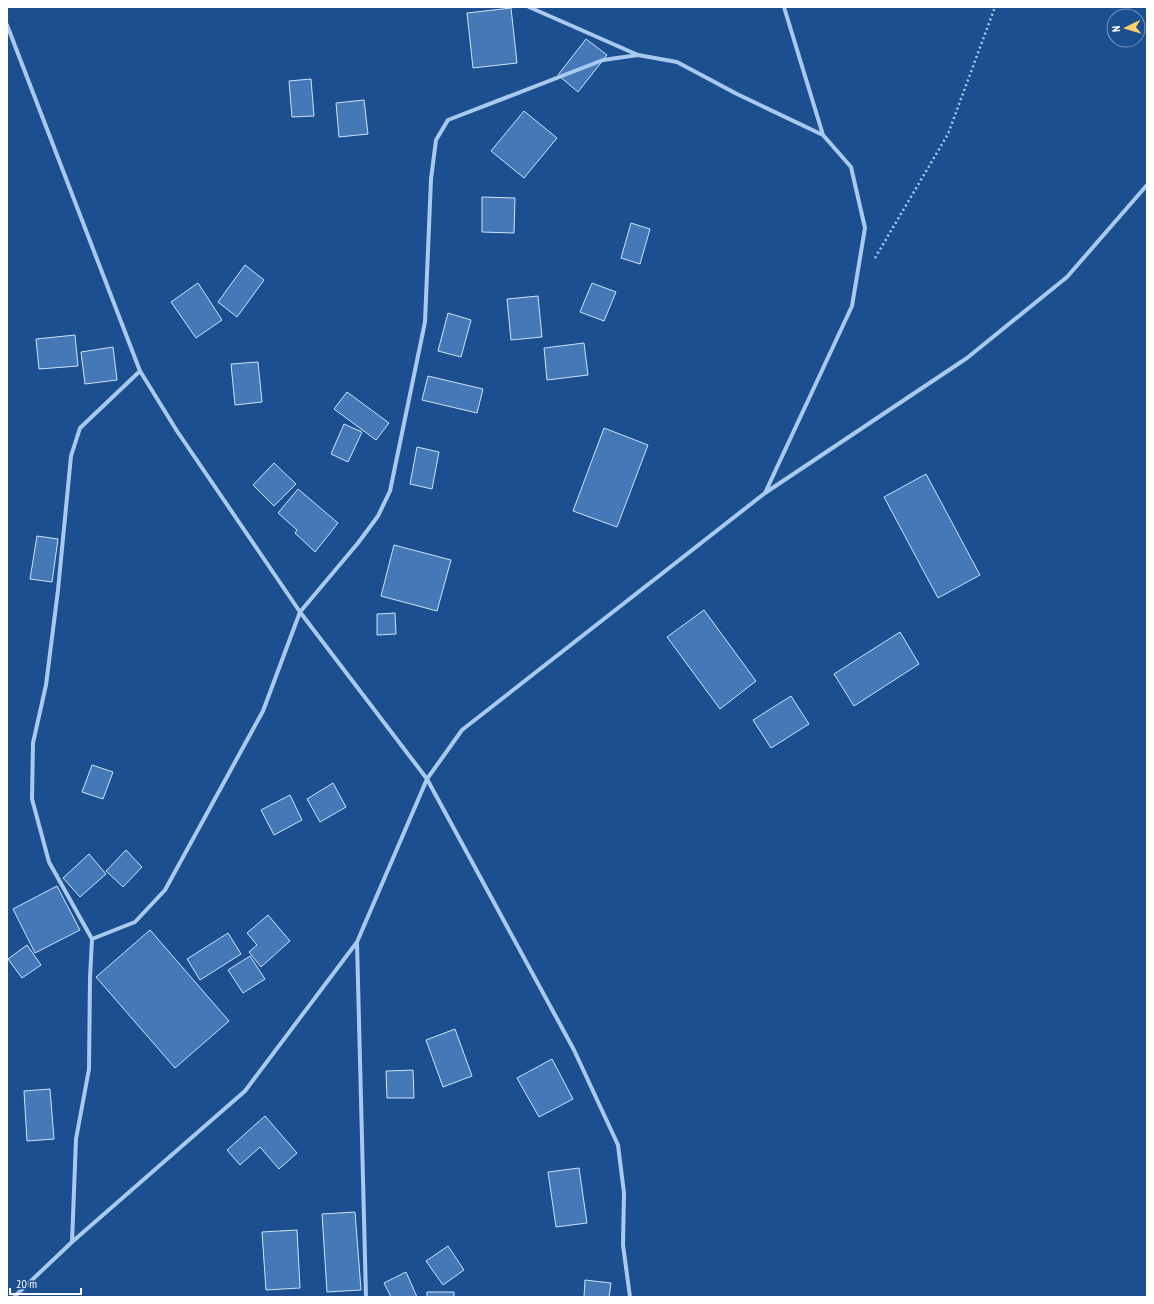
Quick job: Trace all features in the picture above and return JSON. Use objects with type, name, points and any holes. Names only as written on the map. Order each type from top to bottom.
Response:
[{"type":"street","points":[[529,7],[638,55],[677,62],[737,94],[823,135],[851,167],[865,228],[852,306],[765,493]]},
{"type":"street","points":[[784,7],[823,135]]},
{"type":"street","points":[[7,25],[140,371],[176,431],[300,612],[427,779],[574,1050],[618,1145],[624,1193],[623,1245],[630,1297]]},
{"type":"street","points":[[92,939],[135,922],[165,890],[263,711],[300,612],[358,544],[378,516],[390,491],[425,322],[432,179],[436,140],[448,120],[603,60],[638,55]]},
{"type":"street","points":[[14,1297],[72,1242],[245,1090],[357,942],[427,779],[462,730],[765,493],[967,358],[1067,278],[1147,185]]},
{"type":"street","points":[[72,1242],[76,1139],[89,1069],[92,939],[49,862],[32,799],[33,743],[46,686],[58,590],[71,456],[80,428],[140,371]]},
{"type":"street","points":[[357,942],[366,1297]]},
{"type":"path","points":[[871,265],[948,134],[995,7]]},
{"type":"building","points":[[511,8],[517,63],[473,68],[467,13]]},
{"type":"building","points":[[586,39],[607,55],[578,92],[558,75]]},
{"type":"building","points":[[311,79],[314,116],[292,117],[289,81]]},
{"type":"building","points":[[364,100],[368,134],[339,137],[336,103]]},
{"type":"building","points":[[524,111],[557,138],[524,178],[491,151]]},
{"type":"building","points":[[482,197],[515,198],[514,233],[482,232]]},
{"type":"building","points":[[631,223],[650,229],[640,264],[621,258]]},
{"type":"building","points":[[245,265],[264,280],[237,317],[218,302]]},
{"type":"building","points":[[198,283],[222,320],[196,338],[171,302]]},
{"type":"building","points":[[592,283],[616,292],[604,321],[580,312]]},
{"type":"building","points":[[538,296],[542,337],[511,340],[507,299]]},
{"type":"building","points":[[448,313],[471,320],[461,357],[438,351]]},
{"type":"building","points":[[75,335],[78,366],[39,369],[36,339]]},
{"type":"building","points":[[584,343],[588,375],[547,380],[544,348]]},
{"type":"building","points":[[113,347],[117,380],[85,384],[81,352]]},
{"type":"building","points":[[258,362],[262,402],[235,405],[231,364]]},
{"type":"building","points":[[428,376],[483,389],[477,413],[422,400]]},
{"type":"building","points":[[347,392],[389,423],[376,440],[334,409]]},
{"type":"building","points":[[344,424],[362,432],[348,462],[331,454]]},
{"type":"building","points":[[604,428],[648,445],[617,527],[573,511]]},
{"type":"building","points":[[417,447],[439,452],[432,489],[410,484]]},
{"type":"building","points":[[274,463],[296,484],[274,506],[253,485]]},
{"type":"building","points":[[926,474],[980,575],[938,598],[884,497]]},
{"type":"building","points":[[298,489],[338,523],[315,552],[295,533],[297,530],[278,513]]},
{"type":"building","points":[[37,536],[58,539],[52,582],[30,579]]},
{"type":"building","points":[[394,545],[451,560],[437,611],[381,596]]},
{"type":"building","points":[[704,610],[756,681],[720,709],[667,637]]},
{"type":"building","points":[[395,613],[396,634],[377,635],[377,614]]},
{"type":"building","points":[[900,632],[919,664],[854,706],[834,674]]},
{"type":"building","points":[[791,696],[809,724],[771,748],[753,720]]},
{"type":"building","points":[[92,765],[113,772],[103,799],[82,792]]},
{"type":"building","points":[[333,783],[346,807],[320,822],[307,799]]},
{"type":"building","points":[[290,795],[302,820],[274,835],[261,810]]},
{"type":"building","points":[[126,850],[142,867],[123,887],[106,871]]},
{"type":"building","points":[[89,854],[106,874],[80,897],[63,878]]},
{"type":"building","points":[[57,886],[80,930],[35,953],[13,909]]},
{"type":"building","points":[[268,915],[290,941],[261,967],[249,952],[257,945],[247,933]]},
{"type":"building","points":[[150,930],[229,1021],[175,1068],[96,977]]},
{"type":"building","points":[[228,933],[241,954],[200,980],[187,959]]},
{"type":"building","points":[[27,945],[41,965],[22,978],[8,959]]},
{"type":"building","points":[[250,956],[265,979],[243,993],[228,970]]},
{"type":"building","points":[[455,1029],[472,1076],[443,1087],[426,1040]]},
{"type":"building","points":[[552,1059],[573,1099],[539,1117],[517,1078]]},
{"type":"building","points":[[413,1070],[414,1098],[387,1098],[386,1071]]},
{"type":"building","points":[[50,1089],[54,1139],[27,1141],[24,1091]]},
{"type":"building","points":[[265,1116],[297,1153],[279,1169],[260,1147],[240,1165],[227,1150]]},
{"type":"building","points":[[579,1168],[587,1223],[556,1227],[548,1172]]},
{"type":"building","points":[[355,1212],[361,1290],[327,1292],[322,1214]]},
{"type":"building","points":[[297,1230],[300,1288],[266,1290],[262,1232]]},
{"type":"building","points":[[448,1246],[464,1270],[443,1285],[426,1261]]},
{"type":"building","points":[[406,1272],[417,1297],[391,1297],[384,1283]]},
{"type":"building","points":[[585,1280],[611,1283],[609,1297],[584,1297]]},
{"type":"building","points":[[427,1292],[454,1292],[454,1297],[427,1297]]}]
